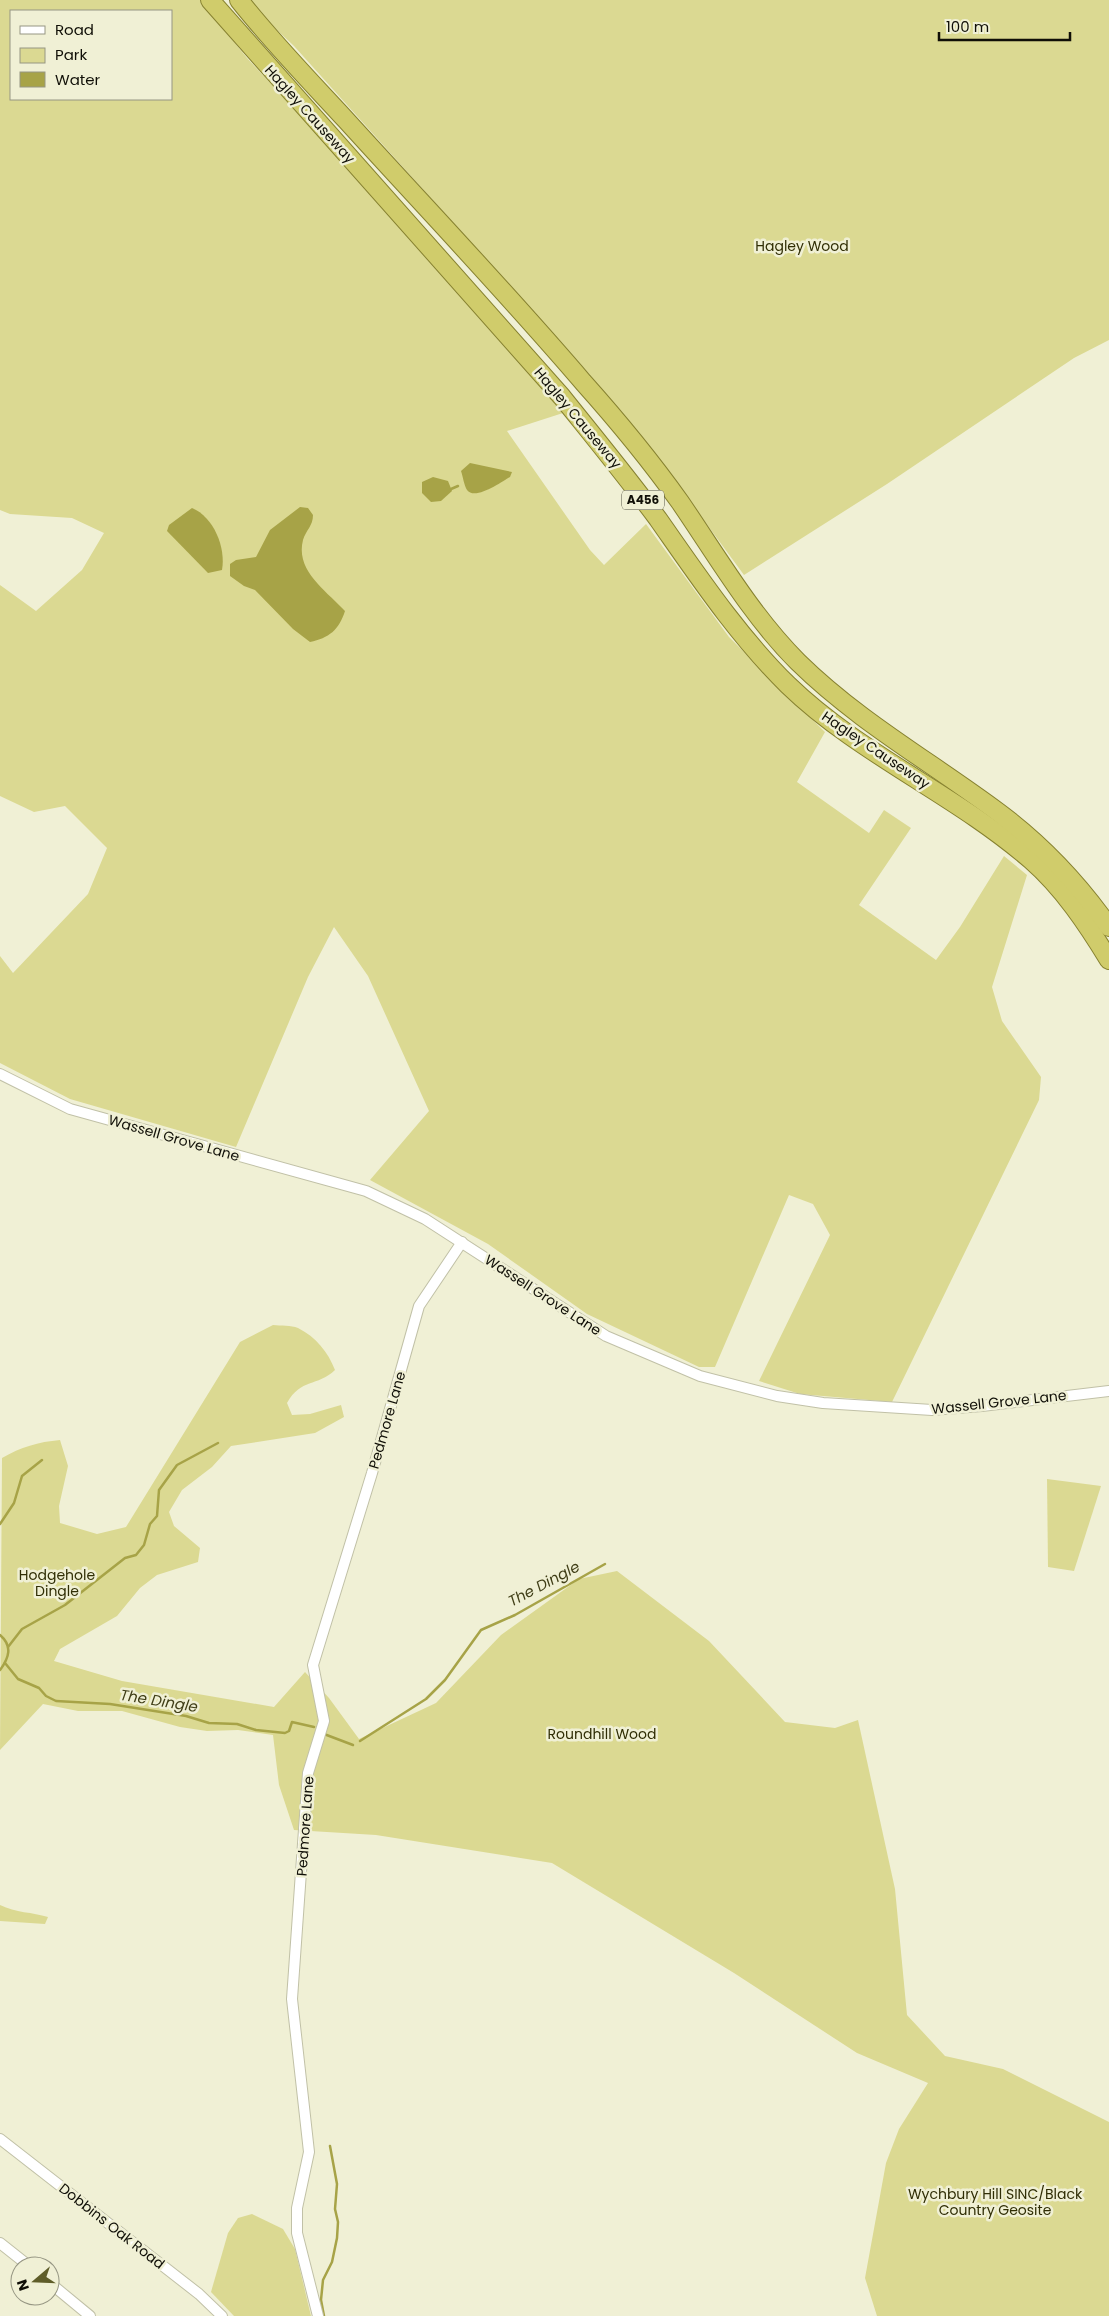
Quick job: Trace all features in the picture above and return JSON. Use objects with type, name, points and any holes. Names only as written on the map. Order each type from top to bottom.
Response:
[{"type":"highway","name":"Hagley Causeway","points":[[210,0],[562,396],[618,467],[733,622],[788,684],[828,720],[989,826],[1032,860],[1075,909],[1109,960]]},
{"type":"highway","name":"Hagley Causeway","points":[[239,0],[581,379],[630,436],[679,501],[727,572],[797,660],[839,699],[891,739],[999,813],[1041,848],[1090,901],[1109,927]]},
{"type":"street","name":"Wassell Grove Lane","points":[[0,1074],[70,1109],[366,1191],[425,1219],[606,1336],[700,1376],[777,1396],[824,1403],[932,1410],[1109,1391]]},
{"type":"street","name":"Pedmore Lane","points":[[318,2316],[297,2233],[297,2208],[309,2152],[292,1999],[308,1773],[324,1721],[313,1665],[372,1473],[419,1306],[462,1242]]},
{"type":"street","name":"Dobbins Oak Road","points":[[0,2139],[199,2294],[222,2316]]},
{"type":"street","points":[[0,2243],[16,2256]]},
{"type":"street","points":[[60,2292],[90,2316]]},
{"type":"green space","points":[[0,0],[200,0],[247,58],[362,183],[563,413],[507,431],[590,550],[604,565],[646,524],[729,637],[825,732],[797,782],[869,833],[884,810],[911,828],[859,905],[936,960],[960,927],[1004,856],[1027,875],[992,987],[1002,1021],[1041,1077],[1039,1100],[892,1402],[800,1394],[759,1381],[830,1235],[813,1204],[789,1195],[715,1367],[699,1367],[587,1314],[488,1244],[370,1180],[429,1111],[368,976],[334,927],[308,977],[236,1147],[70,1099],[0,1063],[0,956],[13,973],[88,894],[107,848],[65,806],[34,812],[0,796],[0,585],[36,611],[82,570],[104,533],[72,518],[10,514],[0,510]]},
{"type":"green space","name":"Hagley Wood","points":[[249,0],[1109,0],[1109,340],[1074,358],[887,484],[744,575],[683,492],[589,374],[294,46],[262,16]]},
{"type":"green space","points":[[273,1325],[298,1328],[316,1340],[329,1357],[335,1370],[322,1379],[304,1386],[292,1395],[287,1403],[292,1415],[310,1414],[341,1405],[344,1417],[315,1433],[231,1446],[212,1467],[182,1490],[169,1512],[174,1526],[200,1548],[198,1562],[157,1575],[140,1588],[117,1616],[60,1649],[54,1661],[122,1681],[274,1707],[305,1672],[329,1698],[359,1739],[436,1703],[501,1635],[579,1579],[617,1571],[709,1641],[785,1722],[835,1728],[858,1720],[895,1889],[907,2015],[945,2056],[1003,2069],[1109,2122],[1109,2316],[877,2316],[865,2278],[886,2163],[899,2129],[928,2083],[857,2053],[734,1973],[552,1863],[376,1835],[294,1830],[279,1785],[273,1735],[238,1730],[207,1731],[180,1727],[122,1711],[78,1711],[43,1704],[0,1750],[2,1458],[30,1446],[60,1440],[68,1466],[59,1506],[60,1523],[97,1534],[126,1527],[240,1342]]},
{"type":"green space","points":[[1047,1479],[1101,1486],[1074,1571],[1048,1567]]},
{"type":"green space","points":[[0,1905],[12,1910],[48,1917],[45,1924],[0,1921]]},
{"type":"green space","points":[[252,2214],[283,2229],[295,2249],[311,2316],[234,2316],[211,2292],[228,2233],[238,2218]]},
{"type":"water","points":[[470,463],[512,472],[510,477],[488,490],[471,493],[466,488],[461,471]]},
{"type":"water","points":[[433,477],[448,481],[452,491],[441,501],[431,502],[422,493],[422,482]]},
{"type":"water","points":[[300,507],[308,508],[313,515],[312,522],[303,540],[302,551],[308,571],[314,580],[345,611],[340,623],[332,632],[323,638],[310,642],[293,629],[255,590],[244,586],[230,576],[230,564],[236,560],[256,557],[270,530]]},
{"type":"water","points":[[192,508],[207,518],[217,534],[222,552],[222,570],[208,573],[167,531],[169,525]]},
{"type":"waterway","points":[[451,489],[458,486]]},
{"type":"waterway","points":[[8,1647],[22,1629],[65,1605],[125,1558],[136,1555],[144,1545],[150,1524],[157,1516],[159,1490],[177,1465],[218,1443]]},
{"type":"waterway","name":"The Dingle","points":[[0,1524],[14,1503],[22,1476],[42,1460]]},
{"type":"waterway","name":"The Dingle","points":[[360,1741],[426,1699],[445,1680],[481,1630],[515,1615],[605,1564]]},
{"type":"waterway","name":"The Dingle","points":[[0,1635],[7,1643],[8,1648],[6,1661],[0,1670]]},
{"type":"waterway","name":"The Dingle","points":[[5,1663],[18,1679],[39,1688],[46,1696],[56,1701],[110,1704],[186,1716],[209,1723],[237,1724],[256,1730],[285,1733],[289,1731],[292,1722],[314,1727]]},
{"type":"waterway","name":"The Dingle","points":[[324,1734],[353,1745]]},
{"type":"waterway","points":[[324,2316],[321,2300],[323,2280],[332,2262],[338,2222],[335,2209],[337,2184],[330,2146]]},
{"type":"park label","name":"Hodgehole Dingle","points":[[57,1584]]},
{"type":"park label","name":"Roundhill Wood","points":[[602,1734]]},
{"type":"park label","name":"Wychbury Hill SINC/Black Country Geosite","points":[[995,2202]]}]
